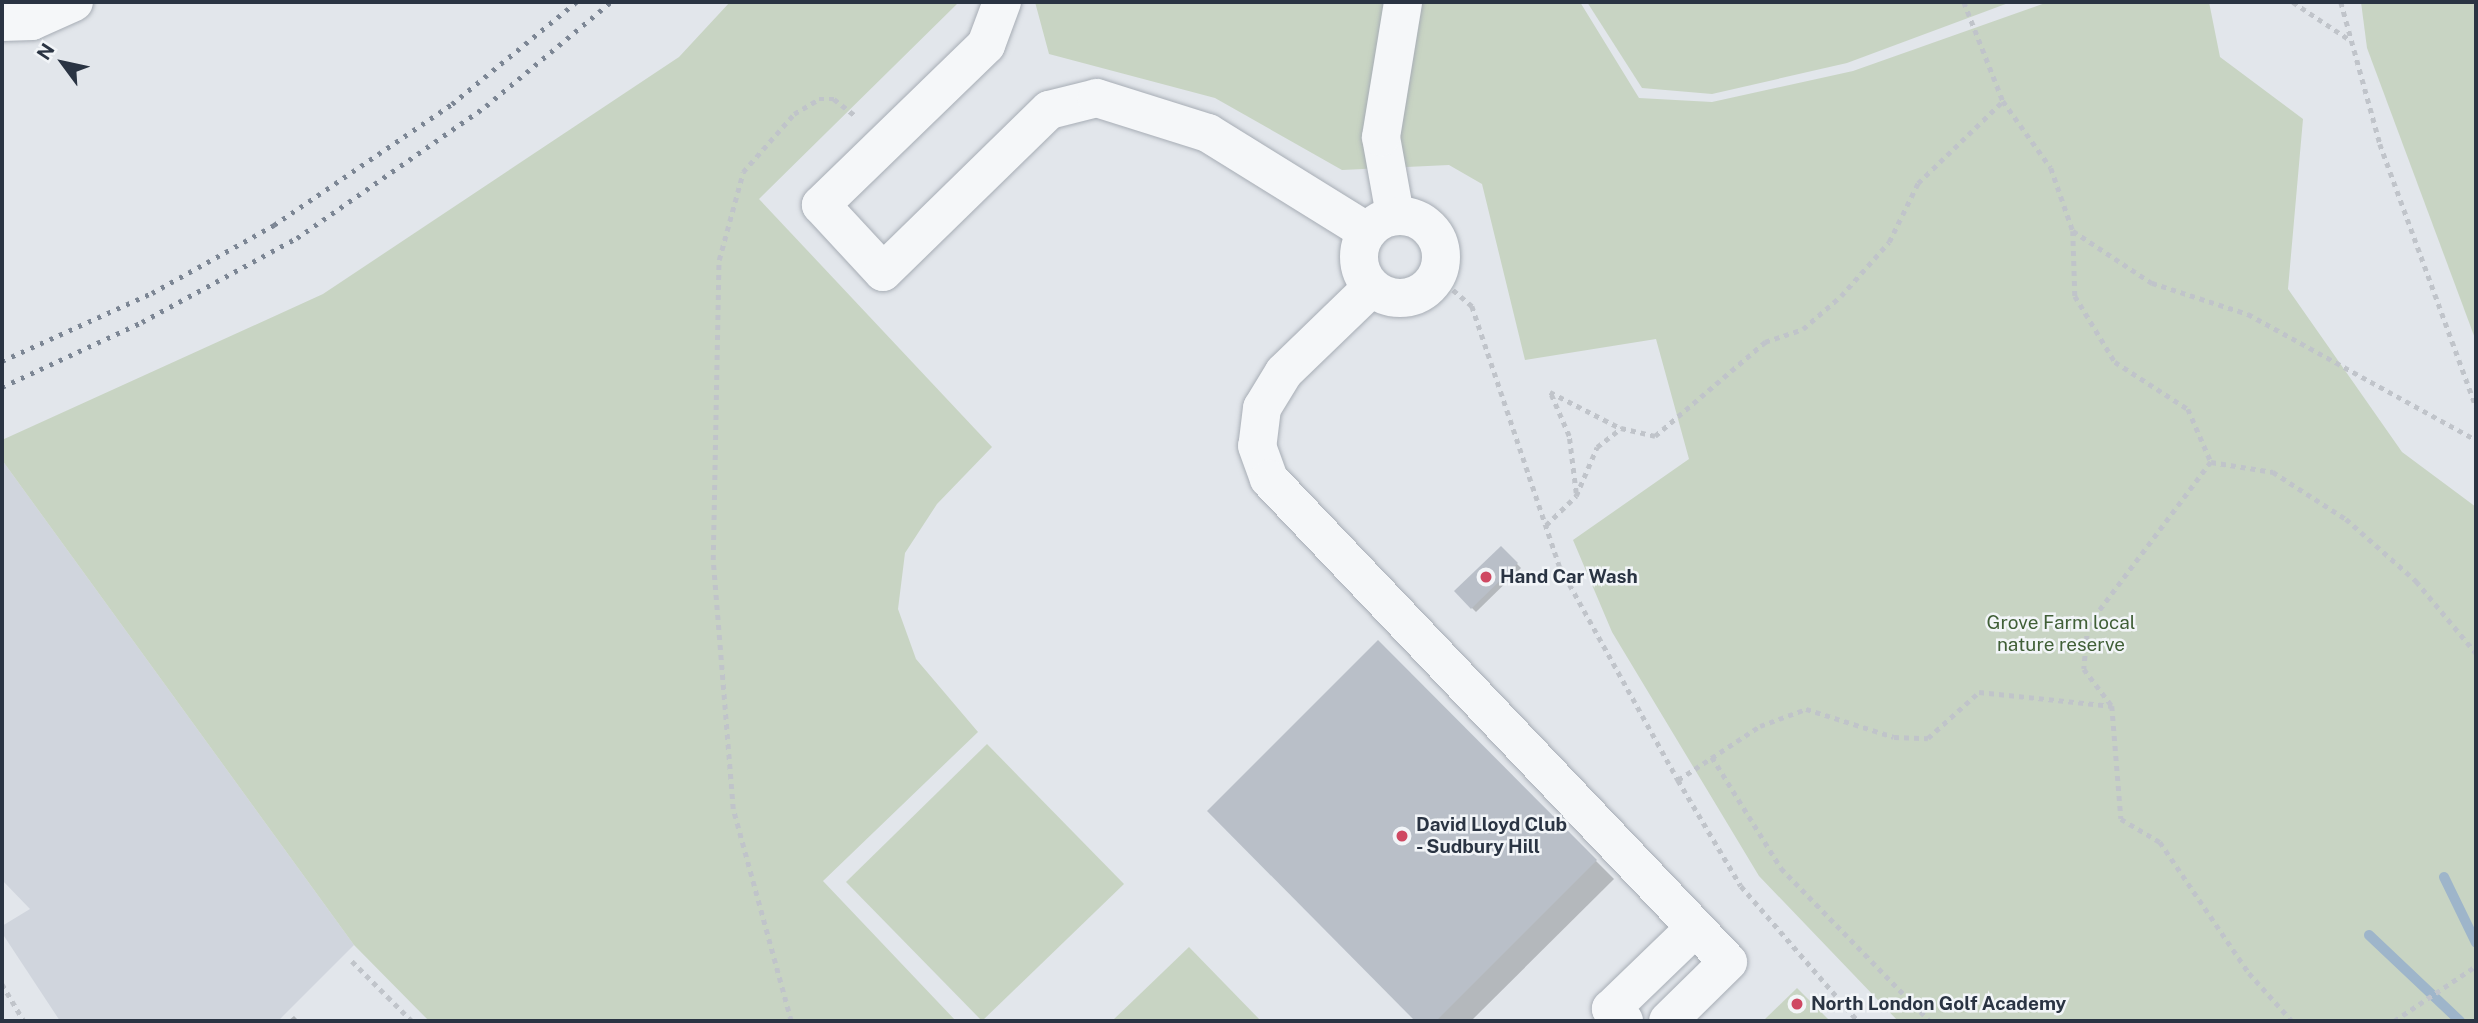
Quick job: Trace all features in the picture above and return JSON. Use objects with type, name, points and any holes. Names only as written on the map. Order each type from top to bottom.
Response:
[{"type":"street","points":[[2,22],[32,20],[74,2]]},
{"type":"street","points":[[1002,2],[986,45],[821,205],[883,272],[1049,110],[1097,98],[1208,134],[1380,223],[1423,220],[1442,244],[1438,277],[1417,297],[1388,298],[1371,288],[1358,262],[1380,223],[1381,137],[1403,2]]},
{"type":"street","points":[[1371,288],[1284,372],[1262,408],[1257,446],[1269,479],[1728,962],[1668,1021]]},
{"type":"street","points":[[1624,1021],[1611,1009],[1695,928]]},
{"type":"path","points":[[1964,2],[2003,101],[2051,168],[2073,231],[2075,296],[2115,362],[2188,409],[2211,461]]},
{"type":"path","points":[[2293,2],[2351,40]]},
{"type":"path","points":[[2341,2],[2380,144],[2476,407]]},
{"type":"path","points":[[791,1021],[733,809],[713,560],[719,260],[743,172],[794,114],[819,99],[834,99],[856,116]]},
{"type":"path","points":[[1576,496],[1569,436],[1550,392],[1621,428],[1655,436],[1765,342],[1803,329],[1822,313],[1889,242],[1918,183],[2003,101]]},
{"type":"path","points":[[2073,231],[2152,283],[2248,314],[2476,440]]},
{"type":"path","points":[[1438,277],[1472,306],[1560,567],[1678,780],[1741,886],[1858,1021]]},
{"type":"path","points":[[1546,525],[1576,496],[1597,447],[1621,428]]},
{"type":"path","points":[[2211,461],[2273,472],[2346,519],[2416,581],[2476,653]]},
{"type":"path","points":[[2211,461],[2088,626],[2084,668],[2112,706],[2121,819],[2160,842],[2249,973],[2292,1021]]},
{"type":"path","points":[[1678,780],[1760,726],[1806,709],[1894,737],[1928,738],[1979,692],[2112,706]]},
{"type":"path","points":[[1712,757],[1781,868],[1930,1021]]},
{"type":"path","points":[[352,961],[412,1021]]},
{"type":"path","points":[[2393,1021],[2476,965]]},
{"type":"path","points":[[2,984],[24,1021]]},
{"type":"shaded area","points":[[2,460],[354,945],[278,1021],[60,1021],[2,933],[2,926],[30,909],[2,880]]},
{"type":"green space","points":[[730,2],[958,3],[759,199],[992,447],[937,504],[905,553],[898,609],[916,659],[978,732],[823,881],[956,1021],[429,1021],[354,945],[2,460],[2,440],[323,294],[679,57]]},
{"type":"green space","name":"Grove Farm local nature reserve","points":[[1035,2],[1580,2],[1639,98],[1712,102],[1853,71],[2048,2],[2209,2],[2220,57],[2303,119],[2288,289],[2402,452],[2476,507],[2476,1021],[1898,1021],[1759,876],[1612,632],[1573,540],[1689,459],[1656,339],[1525,360],[1482,184],[1449,165],[1342,170],[1215,98],[1049,54]]},
{"type":"green space","points":[[1587,2],[2011,2],[1847,63],[1712,94],[1642,88]]},
{"type":"green space","points":[[2361,2],[2476,2],[2476,341],[2367,48]]},
{"type":"green space","points":[[987,744],[1124,884],[982,1021],[846,882]]},
{"type":"green space","points":[[1189,947],[1261,1021],[1112,1021]]},
{"type":"green space","name":"North London Golf Academy","points":[[1797,988],[1830,1021],[1763,1021]]},
{"type":"building","name":"Hand Car Wash","points":[[1501,546],[1518,563],[1471,609],[1454,591]]},
{"type":"building","name":"David Lloyd Club - Sudbury Hill","points":[[1378,640],[1597,860],[1436,1021],[1415,1021],[1207,811]]},
{"type":"waterway","points":[[2444,877],[2476,943]]},
{"type":"waterway","points":[[2369,935],[2460,1021]]},
{"type":"railway","points":[[2,361],[152,293],[274,225],[452,104],[576,2]]},
{"type":"railway","points":[[2,387],[142,322],[297,238],[486,106],[611,2]]},
{"type":"place","name":"Hand Car Wash","points":[[1486,577]]},
{"type":"place","name":"David Lloyd Club - Sudbury Hill","points":[[1402,836]]},
{"type":"place","name":"North London Golf Academy","points":[[1797,1004]]}]
